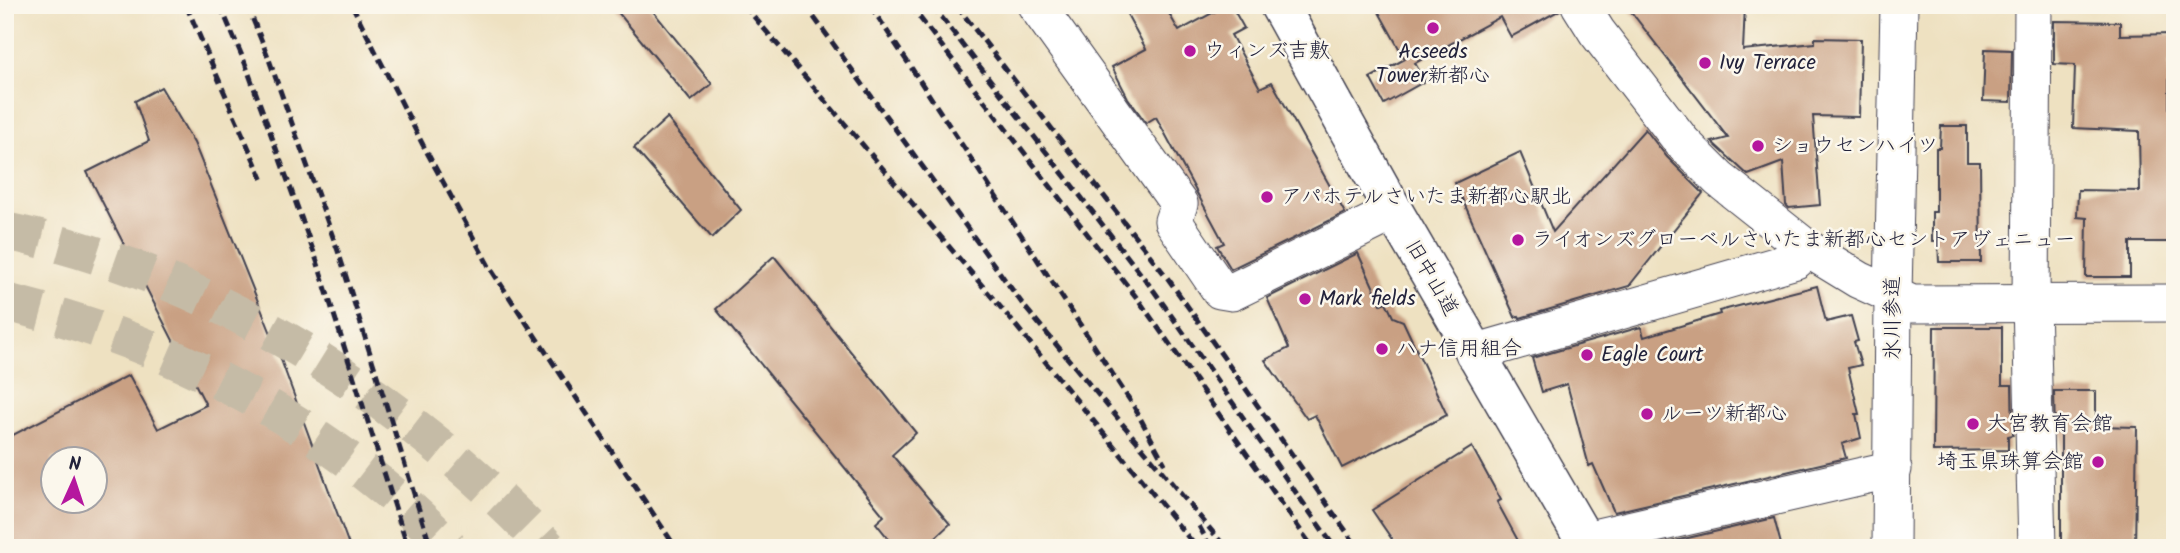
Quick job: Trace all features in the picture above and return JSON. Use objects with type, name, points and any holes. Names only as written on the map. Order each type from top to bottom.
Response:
[{"type":"main road","name":"旧中山道","points":[[1279,5],[1474,353],[1587,544]]},
{"type":"street","points":[[1036,5],[1179,204],[1174,220],[1220,290],[1232,292],[1394,212]]},
{"type":"street","points":[[1580,5],[1597,32],[1682,142],[1719,179],[1805,247],[1859,280],[1912,304],[2175,303]]},
{"type":"street","name":"氷川参道","points":[[1891,548],[1899,5]]},
{"type":"street","points":[[2033,5],[2031,302],[2037,548]]},
{"type":"street","points":[[1474,353],[1796,260],[1805,247]]},
{"type":"street","points":[[1587,544],[1893,469]]},
{"type":"building","points":[[612,5],[648,5],[712,84],[691,101]]},
{"type":"building","points":[[1122,5],[1164,5],[1179,31],[1231,5],[1244,28],[1231,35],[1260,88],[1272,82],[1345,213],[1231,269],[1217,246],[1224,243],[1156,117],[1146,123],[1128,98],[1112,67],[1146,49]]},
{"type":"building","points":[[1375,5],[1559,5],[1560,10],[1511,37],[1500,17],[1415,63],[1425,81],[1384,104],[1370,78],[1405,59]]},
{"type":"building","points":[[1626,5],[1745,5],[1743,50],[1815,43],[1815,38],[1861,39],[1859,117],[1813,116],[1820,205],[1789,208],[1786,205],[1783,162],[1748,175],[1712,142],[1728,138]]},
{"type":"building","points":[[2054,21],[2120,22],[2120,35],[2175,34],[2175,63],[2169,62],[2169,155],[2175,155],[2175,242],[2130,242],[2130,277],[2086,277],[2087,218],[2077,217],[2078,190],[2140,191],[2139,131],[2073,128],[2075,65],[2054,64]]},
{"type":"building","points":[[1985,49],[2012,50],[2011,102],[1983,101]]},
{"type":"building","points":[[161,87],[194,143],[276,346],[350,548],[5,548],[5,439],[129,375],[158,429],[206,405],[87,172],[149,141],[135,101]]},
{"type":"building","points":[[667,118],[741,210],[712,238],[634,148]]},
{"type":"building","points":[[1941,126],[1967,126],[1967,162],[1980,162],[1981,262],[1939,262],[1938,241],[1932,241],[1932,212],[1936,212],[1936,148],[1940,148]]},
{"type":"building","points":[[1645,129],[1667,157],[1703,193],[1629,286],[1520,318],[1515,317],[1455,183],[1520,152],[1553,232]]},
{"type":"building","points":[[1358,253],[1381,304],[1386,302],[1393,317],[1403,321],[1447,415],[1342,468],[1315,415],[1307,419],[1265,360],[1289,348],[1267,298]]},
{"type":"building","points":[[774,256],[916,433],[892,455],[950,524],[924,548],[896,548],[876,523],[884,516],[716,309]]},
{"type":"building","points":[[1817,286],[1826,322],[1851,316],[1858,341],[1854,342],[1861,365],[1848,368],[1859,414],[1856,414],[1861,438],[1842,444],[1846,458],[1614,512],[1593,464],[1589,466],[1567,384],[1542,392],[1532,358],[1641,327],[1644,337],[1720,314],[1719,311]]},
{"type":"building","points":[[1934,327],[2002,327],[2002,385],[2012,385],[2013,435],[2008,436],[2008,450],[1933,451]]},
{"type":"building","points":[[2054,391],[2096,391],[2096,426],[2137,427],[2135,548],[2061,548],[2061,433],[2055,433]]},
{"type":"building","points":[[1472,447],[1501,500],[1497,502],[1522,548],[1398,548],[1372,510]]},
{"type":"building","points":[[1774,518],[1782,548],[1645,548]]},
{"type":"tunnel","points":[[5,231],[81,250],[156,277],[229,310],[300,349],[368,392],[432,441],[492,493],[548,548]]},
{"type":"tunnel","points":[[5,302],[128,340],[245,394],[353,463],[403,504],[450,548]]},
{"type":"railway","points":[[186,5],[264,183]]},
{"type":"railway","points":[[220,5],[245,63],[317,261],[408,548]]},
{"type":"railway","points":[[247,5],[338,251],[431,548]]},
{"type":"railway","points":[[352,5],[423,145],[490,268],[676,548]]},
{"type":"railway","points":[[744,5],[1008,316],[1197,548]]},
{"type":"railway","points":[[805,5],[1024,306],[1226,548]]},
{"type":"railway","points":[[870,5],[1133,405],[1165,464]]},
{"type":"railway","points":[[910,5],[1140,302],[1313,548]]},
{"type":"railway","points":[[932,5],[1154,291],[1335,548]]},
{"type":"railway","points":[[956,5],[1169,280],[1358,548]]},
{"type":"railway","points":[[1199,526],[1211,548]]},
{"type":"place","name":"Acseeds Tower新都心","points":[[1433,28]]},
{"type":"place","name":"ウィンズ吉敷","points":[[1190,51]]},
{"type":"place","name":"Ivy Terrace","points":[[1705,63]]},
{"type":"place","name":"ショウセンハイツ","points":[[1758,146]]},
{"type":"place","name":"アパホテルさいたま新都心駅北","points":[[1267,197]]},
{"type":"place","name":"ライオンズグローベルさいたま新都心セントアヴェニュー","points":[[1518,240]]},
{"type":"place","name":"Mark fields","points":[[1305,299]]},
{"type":"place","name":"ハナ信用組合","points":[[1382,349]]},
{"type":"place","name":"Eagle Court","points":[[1587,355]]},
{"type":"place","name":"ルーツ新都心","points":[[1647,414]]},
{"type":"place","name":"大宮教育会館","points":[[1973,424]]},
{"type":"place","name":"埼玉県珠算会館","points":[[2098,462]]}]
